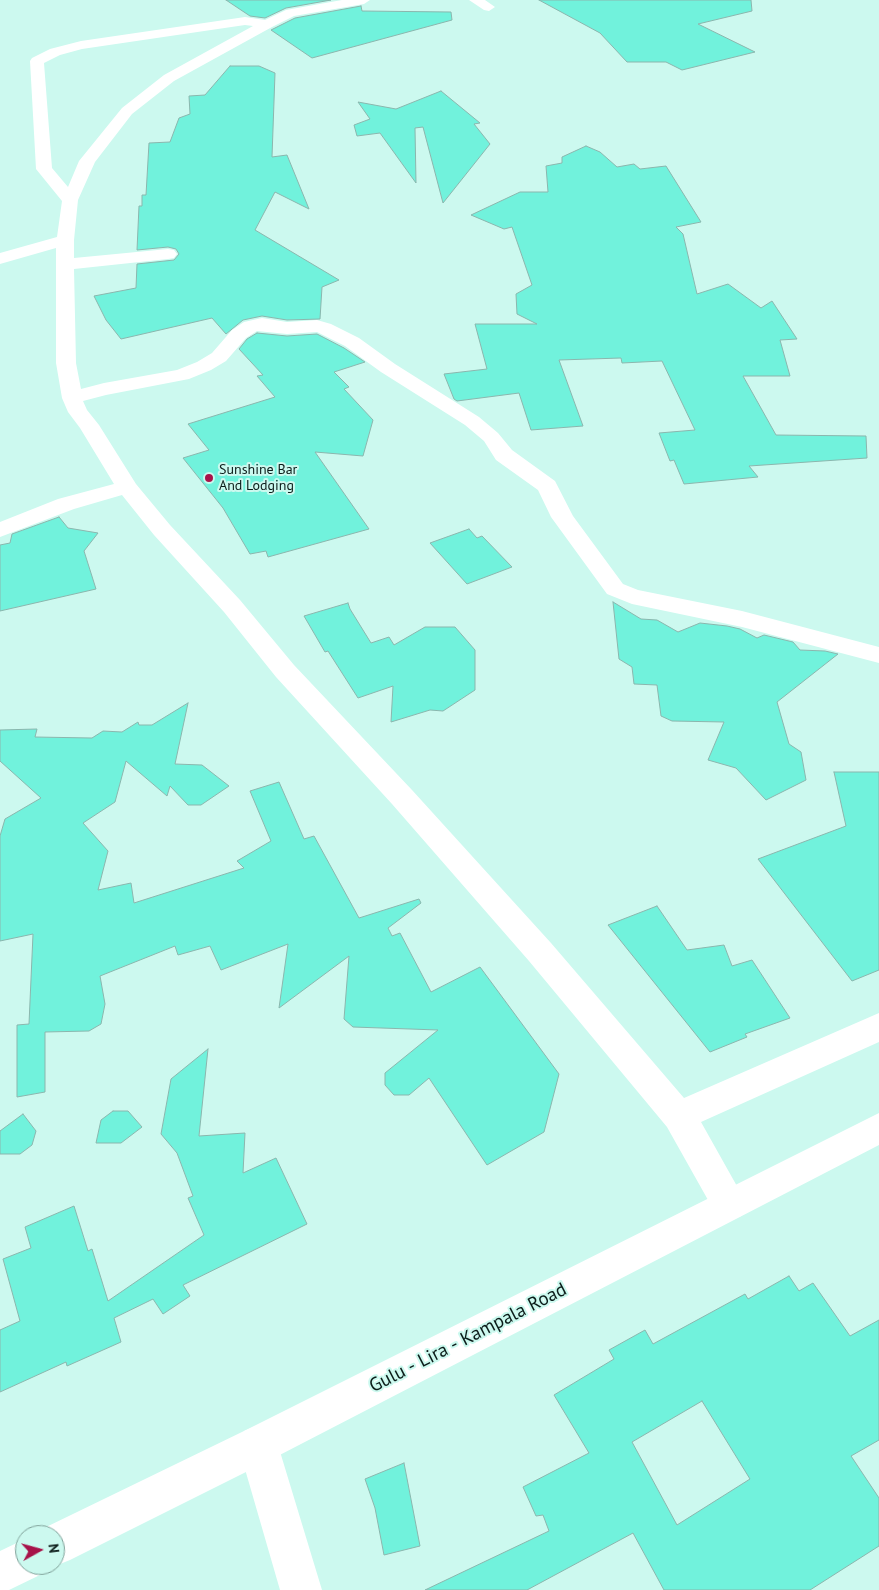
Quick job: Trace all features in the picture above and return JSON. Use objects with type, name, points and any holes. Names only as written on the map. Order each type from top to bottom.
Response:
[{"type":"street","points":[[364,0],[291,13],[267,24],[169,78],[127,112],[87,160],[70,200],[66,252],[66,363],[72,398],[78,412],[89,425],[128,487],[162,530],[232,606],[285,671],[402,797],[540,952],[679,1116],[729,1204]]},
{"type":"street","points":[[475,0],[490,6]]},
{"type":"street","points":[[70,200],[44,169],[37,61],[55,52],[81,45],[245,21],[267,24]]},
{"type":"street","points":[[0,259],[66,252],[168,254]]},
{"type":"street","points":[[72,398],[104,389],[182,375],[197,369],[219,357],[227,350],[231,342],[251,326],[262,324],[287,328],[316,326],[324,328],[352,342],[388,368],[472,421],[491,437],[504,455],[546,486],[562,517],[615,589],[632,596],[742,619],[879,655]]},
{"type":"street","points":[[0,530],[66,504],[128,487]]},
{"type":"street","points":[[679,1116],[879,1027]]},
{"type":"street","name":"Gulu - Lira - Kampala Road","points":[[65,1540],[258,1445],[879,1128]]},
{"type":"street","points":[[258,1445],[301,1590]]},
{"type":"street","points":[[0,1572],[15,1565]]},
{"type":"building","points":[[226,0],[331,0],[286,8],[265,18],[250,16]]},
{"type":"building","points":[[539,0],[751,0],[752,11],[698,24],[755,52],[682,70],[666,62],[627,62],[600,33]]},
{"type":"building","points":[[361,6],[362,11],[451,12],[452,20],[312,58],[271,30],[295,18]]},
{"type":"building","points":[[230,66],[259,66],[275,73],[272,157],[287,155],[309,209],[275,192],[255,230],[339,280],[322,287],[320,319],[287,320],[262,316],[243,320],[226,334],[212,318],[121,339],[106,320],[94,296],[136,288],[137,264],[174,260],[179,254],[176,249],[168,247],[137,250],[139,206],[142,206],[142,195],[146,195],[149,143],[170,142],[179,118],[190,114],[189,96],[205,95]]},
{"type":"building","points":[[441,91],[480,123],[474,124],[490,144],[443,203],[423,127],[415,128],[416,183],[380,133],[357,136],[354,125],[370,119],[358,102],[396,109]]},
{"type":"building","points":[[586,146],[600,152],[617,167],[634,164],[640,169],[666,166],[701,222],[676,227],[683,234],[697,294],[728,284],[761,308],[772,301],[797,339],[780,340],[790,376],[743,376],[776,435],[866,436],[867,458],[749,466],[758,477],[684,484],[674,460],[670,461],[659,433],[695,430],[662,361],[622,363],[621,358],[559,360],[583,426],[531,430],[519,393],[457,401],[454,399],[444,374],[487,369],[475,324],[537,324],[517,314],[516,294],[532,285],[512,227],[504,229],[471,215],[520,192],[548,192],[546,166],[562,163],[562,157]]},
{"type":"building","points":[[257,333],[287,336],[317,334],[344,348],[365,362],[334,372],[349,387],[344,389],[373,420],[363,456],[315,452],[369,529],[268,557],[266,551],[250,554],[223,508],[183,458],[209,450],[188,424],[275,397],[257,376],[263,375],[239,349],[247,339]]},
{"type":"building","points":[[59,517],[68,528],[98,533],[84,551],[96,589],[0,611],[0,545],[10,543],[12,534]]},
{"type":"building","points":[[469,529],[477,538],[482,536],[512,567],[467,584],[430,543]]},
{"type":"building","points":[[613,602],[641,619],[657,620],[678,632],[700,623],[727,626],[740,629],[757,638],[764,635],[793,642],[800,650],[825,651],[838,654],[777,702],[789,744],[801,752],[806,780],[766,800],[736,768],[708,760],[724,722],[672,721],[661,716],[657,685],[634,684],[632,667],[619,659]]},
{"type":"building","points":[[348,603],[371,643],[389,637],[394,645],[425,627],[455,627],[475,650],[475,690],[443,711],[430,710],[391,722],[393,686],[358,698],[328,651],[325,652],[304,616]]},
{"type":"building","points":[[188,703],[175,764],[202,765],[229,786],[201,805],[188,805],[170,786],[167,796],[126,761],[115,802],[83,823],[108,851],[98,890],[131,883],[134,903],[244,868],[237,861],[271,841],[250,791],[279,782],[304,839],[314,836],[359,918],[419,899],[421,903],[388,928],[392,936],[400,933],[431,992],[480,967],[559,1074],[544,1132],[487,1165],[429,1078],[409,1095],[394,1095],[385,1085],[385,1073],[438,1030],[353,1027],[344,1019],[349,956],[279,1008],[288,944],[221,970],[210,946],[178,955],[175,946],[100,976],[105,1004],[101,1024],[89,1031],[45,1032],[45,1092],[17,1097],[17,1025],[29,1024],[33,934],[0,941],[0,836],[5,819],[41,798],[0,761],[0,730],[37,729],[35,737],[92,738],[103,731],[122,732],[138,722],[139,725],[152,725]]},
{"type":"building","points":[[834,772],[879,772],[879,970],[852,981],[758,859],[846,826]]},
{"type":"building","points":[[657,906],[687,950],[724,945],[732,966],[752,960],[790,1018],[745,1034],[747,1037],[710,1052],[608,925]]},
{"type":"building","points":[[208,1049],[199,1136],[245,1133],[243,1173],[276,1158],[307,1224],[183,1285],[190,1296],[163,1314],[153,1299],[114,1318],[121,1342],[67,1366],[66,1362],[0,1392],[0,1330],[20,1321],[3,1259],[31,1248],[25,1227],[74,1206],[88,1251],[92,1249],[108,1301],[204,1235],[188,1198],[193,1196],[177,1153],[161,1134],[171,1079]]},
{"type":"building","points":[[113,1111],[128,1111],[142,1127],[121,1143],[96,1143],[101,1120]]},
{"type":"building","points":[[23,1114],[36,1131],[32,1145],[20,1154],[0,1154],[0,1131]]},
{"type":"building","points":[[789,1276],[799,1291],[813,1283],[850,1336],[879,1320],[879,1440],[851,1456],[879,1498],[879,1546],[810,1590],[664,1590],[633,1533],[527,1590],[425,1590],[549,1531],[543,1515],[536,1516],[523,1487],[589,1453],[554,1395],[614,1359],[609,1350],[645,1330],[653,1344],[745,1294],[748,1299]],"holes":[[[702,1401],[750,1479],[677,1525],[632,1442]]]},
{"type":"building","points":[[404,1463],[420,1546],[384,1555],[375,1508],[365,1479]]},
{"type":"place","name":"Sunshine Bar And Lodging","points":[[209,478]]}]
